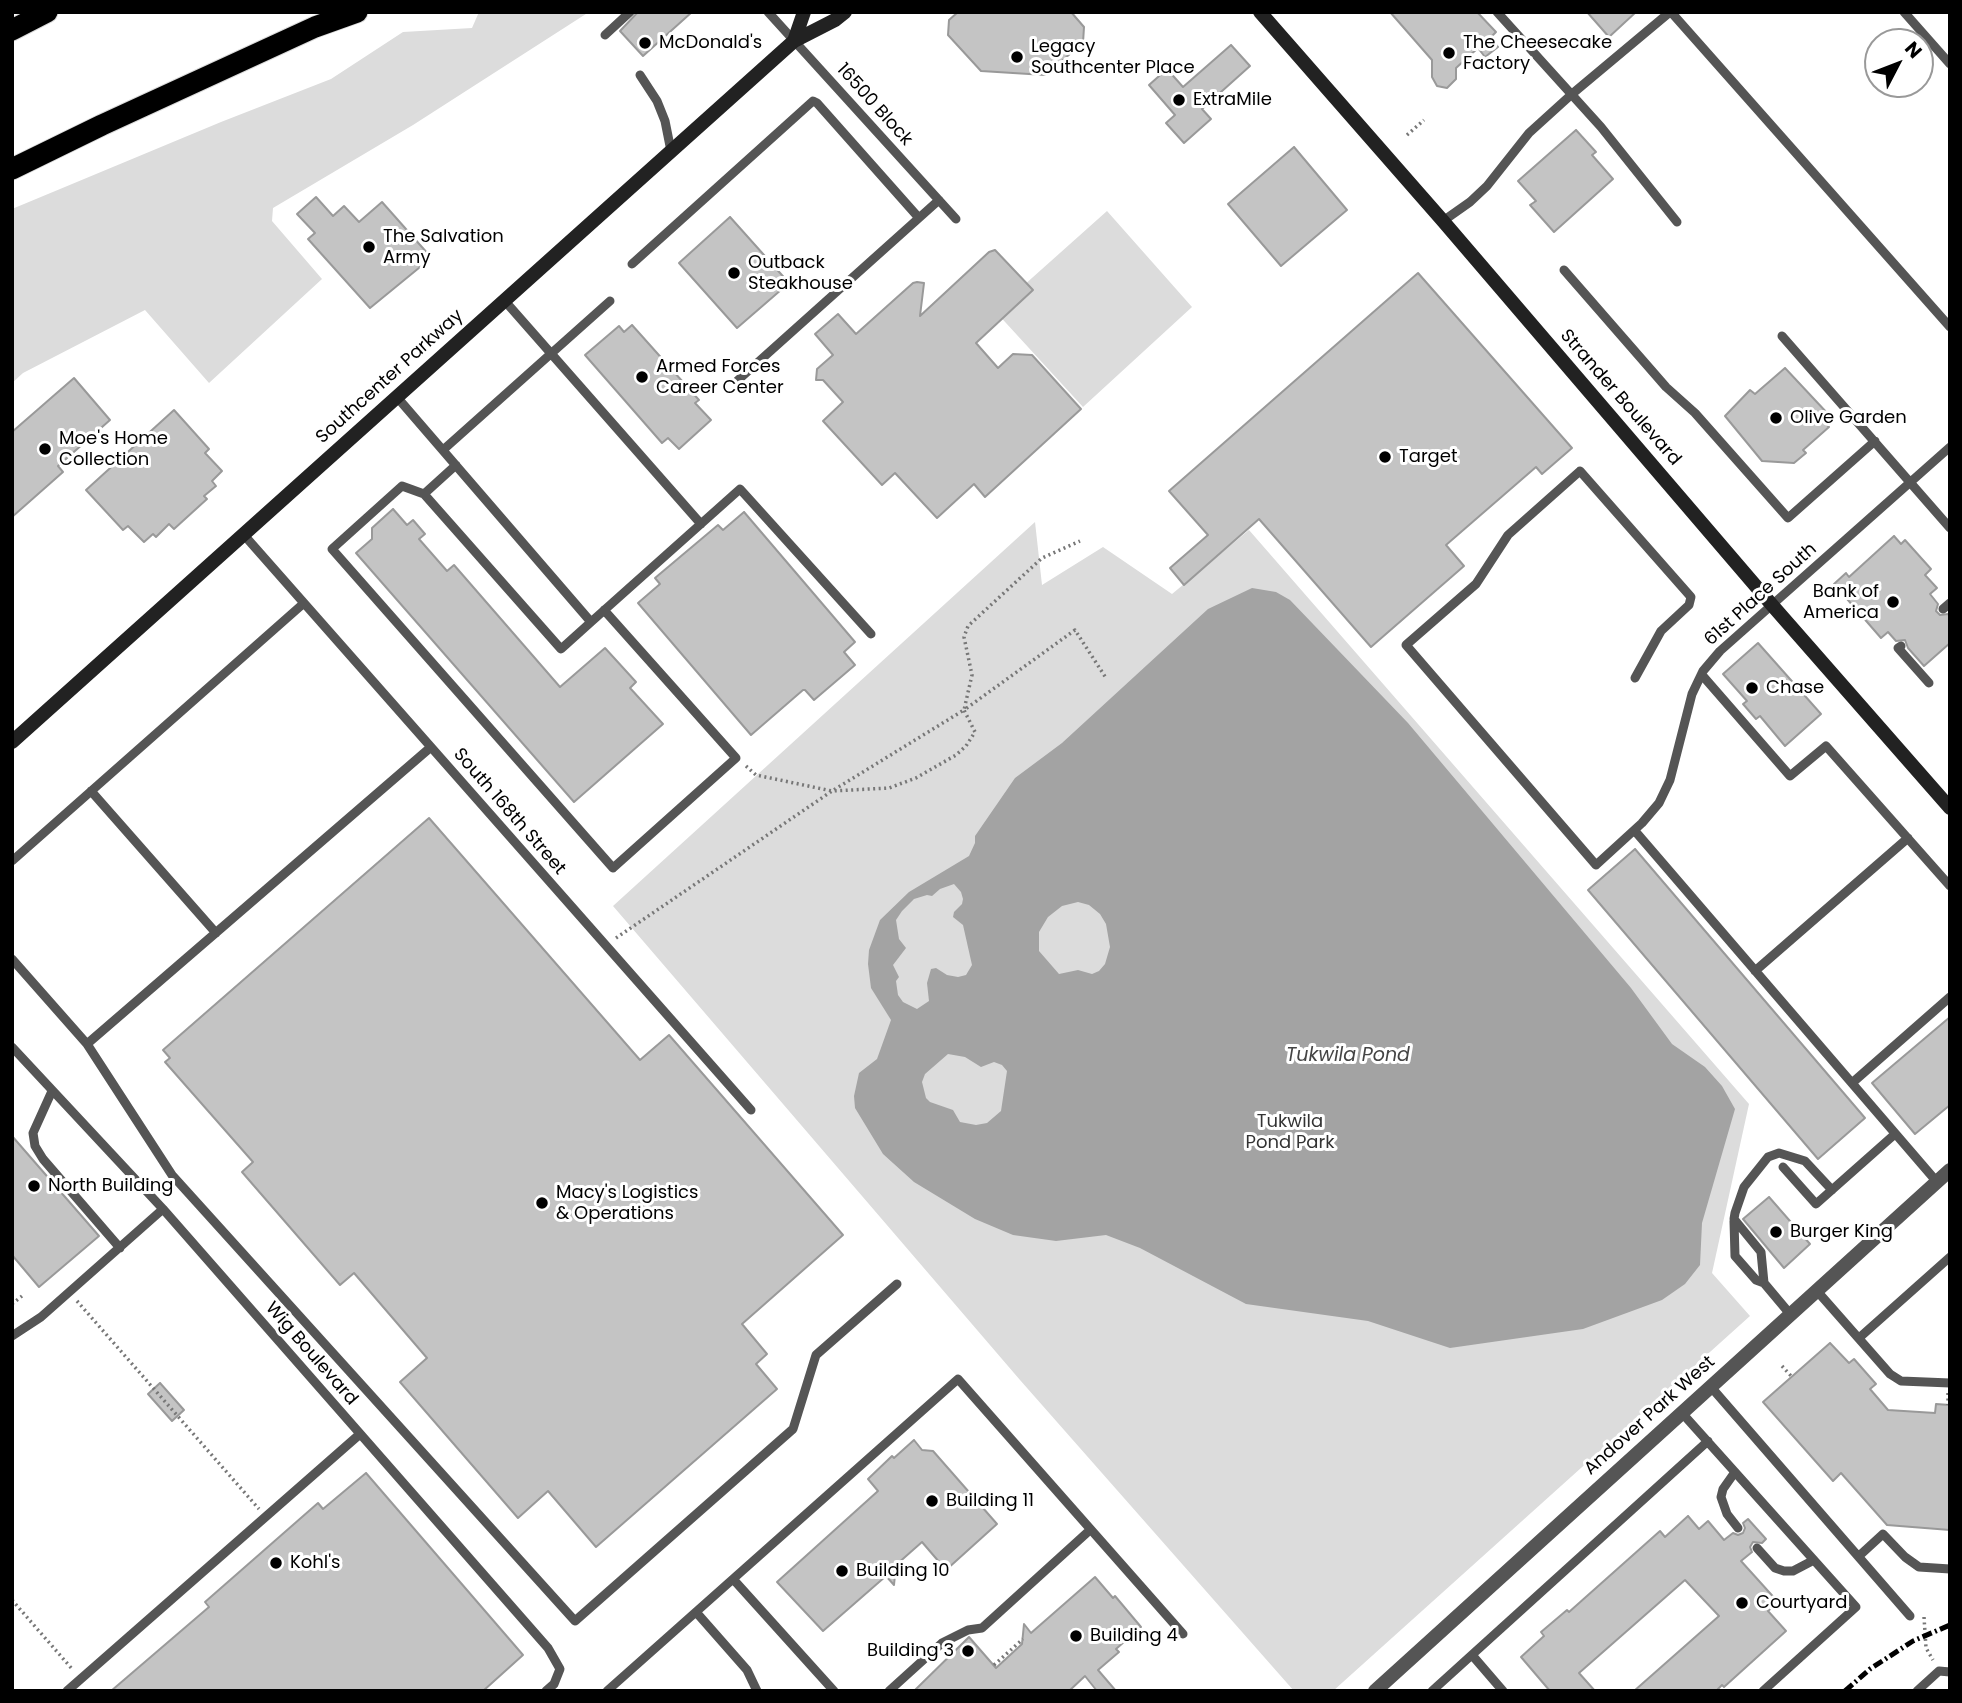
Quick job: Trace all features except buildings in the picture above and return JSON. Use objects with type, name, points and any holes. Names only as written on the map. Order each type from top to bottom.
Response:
[{"type":"highway","points":[[12,30],[47,12]]},
{"type":"highway","points":[[316,27],[340,12]]},
{"type":"highway","points":[[12,169],[316,27],[357,12]]},
{"type":"main road","name":"Southcenter Parkway","points":[[794,41],[804,12]]},
{"type":"main road","name":"Southcenter Parkway","points":[[12,742],[794,41],[845,12]]},
{"type":"main road","name":"Strander Boulevard","points":[[1260,12],[1950,808]]},
{"type":"street","name":"Andover Park West","points":[[1375,1691],[1950,1170]]},
{"type":"lane","points":[[605,35],[630,12]]},
{"type":"lane","name":"16500 Block","points":[[768,12],[956,219]]},
{"type":"lane","points":[[1497,12],[1572,94],[1677,222]]},
{"type":"lane","points":[[1443,221],[1487,186],[1529,133],[1671,12],[1950,327]]},
{"type":"lane","points":[[1904,12],[1950,64]]},
{"type":"lane","points":[[640,75],[657,101],[665,121],[671,151]]},
{"type":"lane","points":[[632,264],[813,101],[919,218]]},
{"type":"lane","points":[[737,381],[939,200]]},
{"type":"lane","points":[[1564,270],[1666,387],[1695,413],[1788,518],[1875,441]]},
{"type":"lane","points":[[504,300],[701,524]]},
{"type":"lane","points":[[443,450],[610,302]]},
{"type":"lane","points":[[1782,336],[1950,528]]},
{"type":"lane","points":[[396,396],[591,622]]},
{"type":"lane","name":"61st Place South","points":[[1635,678],[1661,631],[1689,605],[1691,597],[1580,471],[1508,535],[1476,584],[1406,645],[1596,865],[1634,831],[1659,803],[1670,780],[1692,694],[1720,651],[1950,447]]},
{"type":"lane","points":[[424,494],[456,465]]},
{"type":"lane","points":[[604,610],[736,758],[613,868],[332,549],[402,486],[424,494],[561,649],[604,610],[740,489],[871,634]]},
{"type":"lane","name":"South 168th Street","points":[[244,535],[751,1110]]},
{"type":"lane","points":[[12,861],[304,603]]},
{"type":"lane","points":[[1901,646],[1898,648],[1929,683]]},
{"type":"lane","points":[[1702,675],[1790,776],[1826,746],[1950,886]]},
{"type":"lane","points":[[87,1044],[431,747]]},
{"type":"lane","points":[[91,791],[216,933]]},
{"type":"lane","points":[[1634,831],[1937,1182]]},
{"type":"lane","points":[[1755,971],[1908,838]]},
{"type":"lane","points":[[12,959],[87,1044],[172,1175],[575,1621],[793,1429],[816,1355],[897,1284]]},
{"type":"lane","points":[[1852,1083],[1950,997]]},
{"type":"lane","name":"Wig Boulevard","points":[[12,1047],[163,1209],[548,1648],[560,1669],[554,1685],[546,1691]]},
{"type":"lane","points":[[52,1091],[33,1133],[35,1146],[43,1159],[120,1248]]},
{"type":"lane","points":[[1783,1167],[1815,1204],[1895,1134]]},
{"type":"lane","points":[[1764,1283],[1756,1280],[1735,1256],[1734,1219],[1744,1187],[1768,1157],[1779,1153],[1805,1161],[1832,1190]]},
{"type":"lane","points":[[12,1336],[41,1317],[163,1209]]},
{"type":"lane","points":[[1734,1219],[1761,1252],[1764,1283],[1790,1314]]},
{"type":"lane","points":[[1859,1338],[1950,1257]]},
{"type":"lane","points":[[1817,1291],[1890,1374],[1901,1381],[1950,1384]]},
{"type":"lane","points":[[607,1691],[958,1379],[1183,1634]]},
{"type":"lane","points":[[1710,1387],[1910,1616]]},
{"type":"lane","points":[[1682,1413],[1856,1606],[1763,1691]]},
{"type":"lane","points":[[67,1691],[360,1434]]},
{"type":"lane","points":[[1432,1691],[1708,1441]]},
{"type":"lane","points":[[1735,1472],[1723,1489],[1721,1497],[1727,1514],[1738,1528]]},
{"type":"lane","points":[[889,1691],[942,1643],[968,1630],[982,1628],[1090,1530]]},
{"type":"lane","points":[[1859,1556],[1883,1534],[1919,1567],[1950,1569]]},
{"type":"lane","points":[[1757,1548],[1775,1568],[1784,1571],[1793,1571],[1814,1560]]},
{"type":"lane","points":[[733,1579],[834,1691]]},
{"type":"lane","points":[[696,1612],[747,1670],[757,1691]]},
{"type":"lane","points":[[1472,1655],[1503,1691]]},
{"type":"lane","points":[[1917,1691],[1939,1671],[1950,1672]]},
{"type":"path","points":[[1407,135],[1424,120]]},
{"type":"path","points":[[736,758],[756,775],[832,791],[889,789],[937,767],[966,746],[975,732],[964,710],[972,675],[964,637],[968,626],[1042,558],[1080,541]]},
{"type":"path","points":[[605,945],[832,791],[964,710],[1075,630],[1106,678]]},
{"type":"path","points":[[69,1292],[266,1517]]},
{"type":"path","points":[[12,1304],[22,1296]]},
{"type":"path","points":[[1782,1366],[1792,1377]]},
{"type":"path","points":[[12,1600],[81,1679]]},
{"type":"path","points":[[1920,1610],[1924,1615],[1926,1648],[1939,1671]]},
{"type":"path","points":[[994,1665],[1023,1639]]},
{"type":"green space","points":[[479,12],[589,12],[413,125],[273,208],[272,221],[322,279],[209,383],[145,310],[23,373],[12,383],[12,209],[331,79],[403,32],[472,28]]},
{"type":"green space","points":[[1107,211],[1192,307],[1083,407],[995,311]]},
{"type":"green space","name":"Tukwila Pond Park","points":[[1035,522],[1042,585],[1103,547],[1172,594],[1249,530],[1749,1104],[1712,1273],[1750,1316],[1333,1691],[1294,1691],[1020,1380],[613,906]]},
{"type":"water","name":"Tukwila Pond","points":[[1252,588],[1276,592],[1290,600],[1408,723],[1631,988],[1672,1044],[1705,1067],[1722,1086],[1735,1109],[1702,1223],[1700,1265],[1685,1284],[1662,1300],[1583,1329],[1450,1348],[1368,1321],[1246,1304],[1140,1248],[1106,1235],[1056,1241],[1013,1235],[975,1219],[914,1182],[883,1154],[855,1108],[854,1096],[859,1073],[877,1059],[891,1020],[871,988],[868,964],[869,950],[880,920],[909,892],[969,856],[975,836],[1015,778],[1062,743],[1208,609]],"holes":[[[954,884],[961,892],[962,904],[953,917],[963,925],[972,965],[966,975],[958,977],[947,975],[936,968],[931,969],[927,983],[929,1001],[917,1009],[903,1002],[898,995],[896,981],[899,977],[893,965],[906,948],[899,939],[896,920],[914,899],[932,896],[940,889]],[[1078,902],[1089,905],[1100,914],[1106,924],[1110,947],[1105,964],[1099,971],[1092,974],[1078,970],[1059,974],[1039,951],[1039,932],[1048,917],[1062,906]],[[948,1054],[965,1057],[981,1067],[994,1062],[1002,1065],[1007,1071],[1001,1111],[987,1123],[976,1125],[960,1122],[953,1110],[926,1098],[922,1082],[925,1074]]]},
{"type":"railway","points":[[1845,1691],[1870,1669],[1913,1641],[1950,1625]]},
{"type":"place","name":"McDonald's","points":[[645,43]]},
{"type":"place","name":"The Cheesecake Factory","points":[[1449,53]]},
{"type":"place","name":"Legacy Southcenter Place","points":[[1017,57]]},
{"type":"place","name":"ExtraMile","points":[[1179,100]]},
{"type":"place","name":"The Salvation Army","points":[[369,247]]},
{"type":"place","name":"Outback Steakhouse","points":[[734,273]]},
{"type":"place","name":"Armed Forces Career Center","points":[[642,377]]},
{"type":"place","name":"Olive Garden","points":[[1776,418]]},
{"type":"place","name":"Moe's Home Collection","points":[[45,449]]},
{"type":"place","name":"Target","points":[[1385,457]]},
{"type":"place","name":"Bank of America","points":[[1893,602]]},
{"type":"place","name":"Chase","points":[[1752,688]]},
{"type":"place","name":"North Building","points":[[34,1186]]},
{"type":"place","name":"Macy's Logistics & Operations","points":[[542,1203]]},
{"type":"place","name":"Burger King","points":[[1776,1232]]},
{"type":"place","name":"Building 11","points":[[932,1501]]},
{"type":"place","name":"Kohl's","points":[[276,1563]]},
{"type":"place","name":"Building 10","points":[[842,1571]]},
{"type":"place","name":"Courtyard","points":[[1742,1603]]},
{"type":"place","name":"Building 4","points":[[1076,1636]]},
{"type":"place","name":"Building 3","points":[[968,1651]]}]
